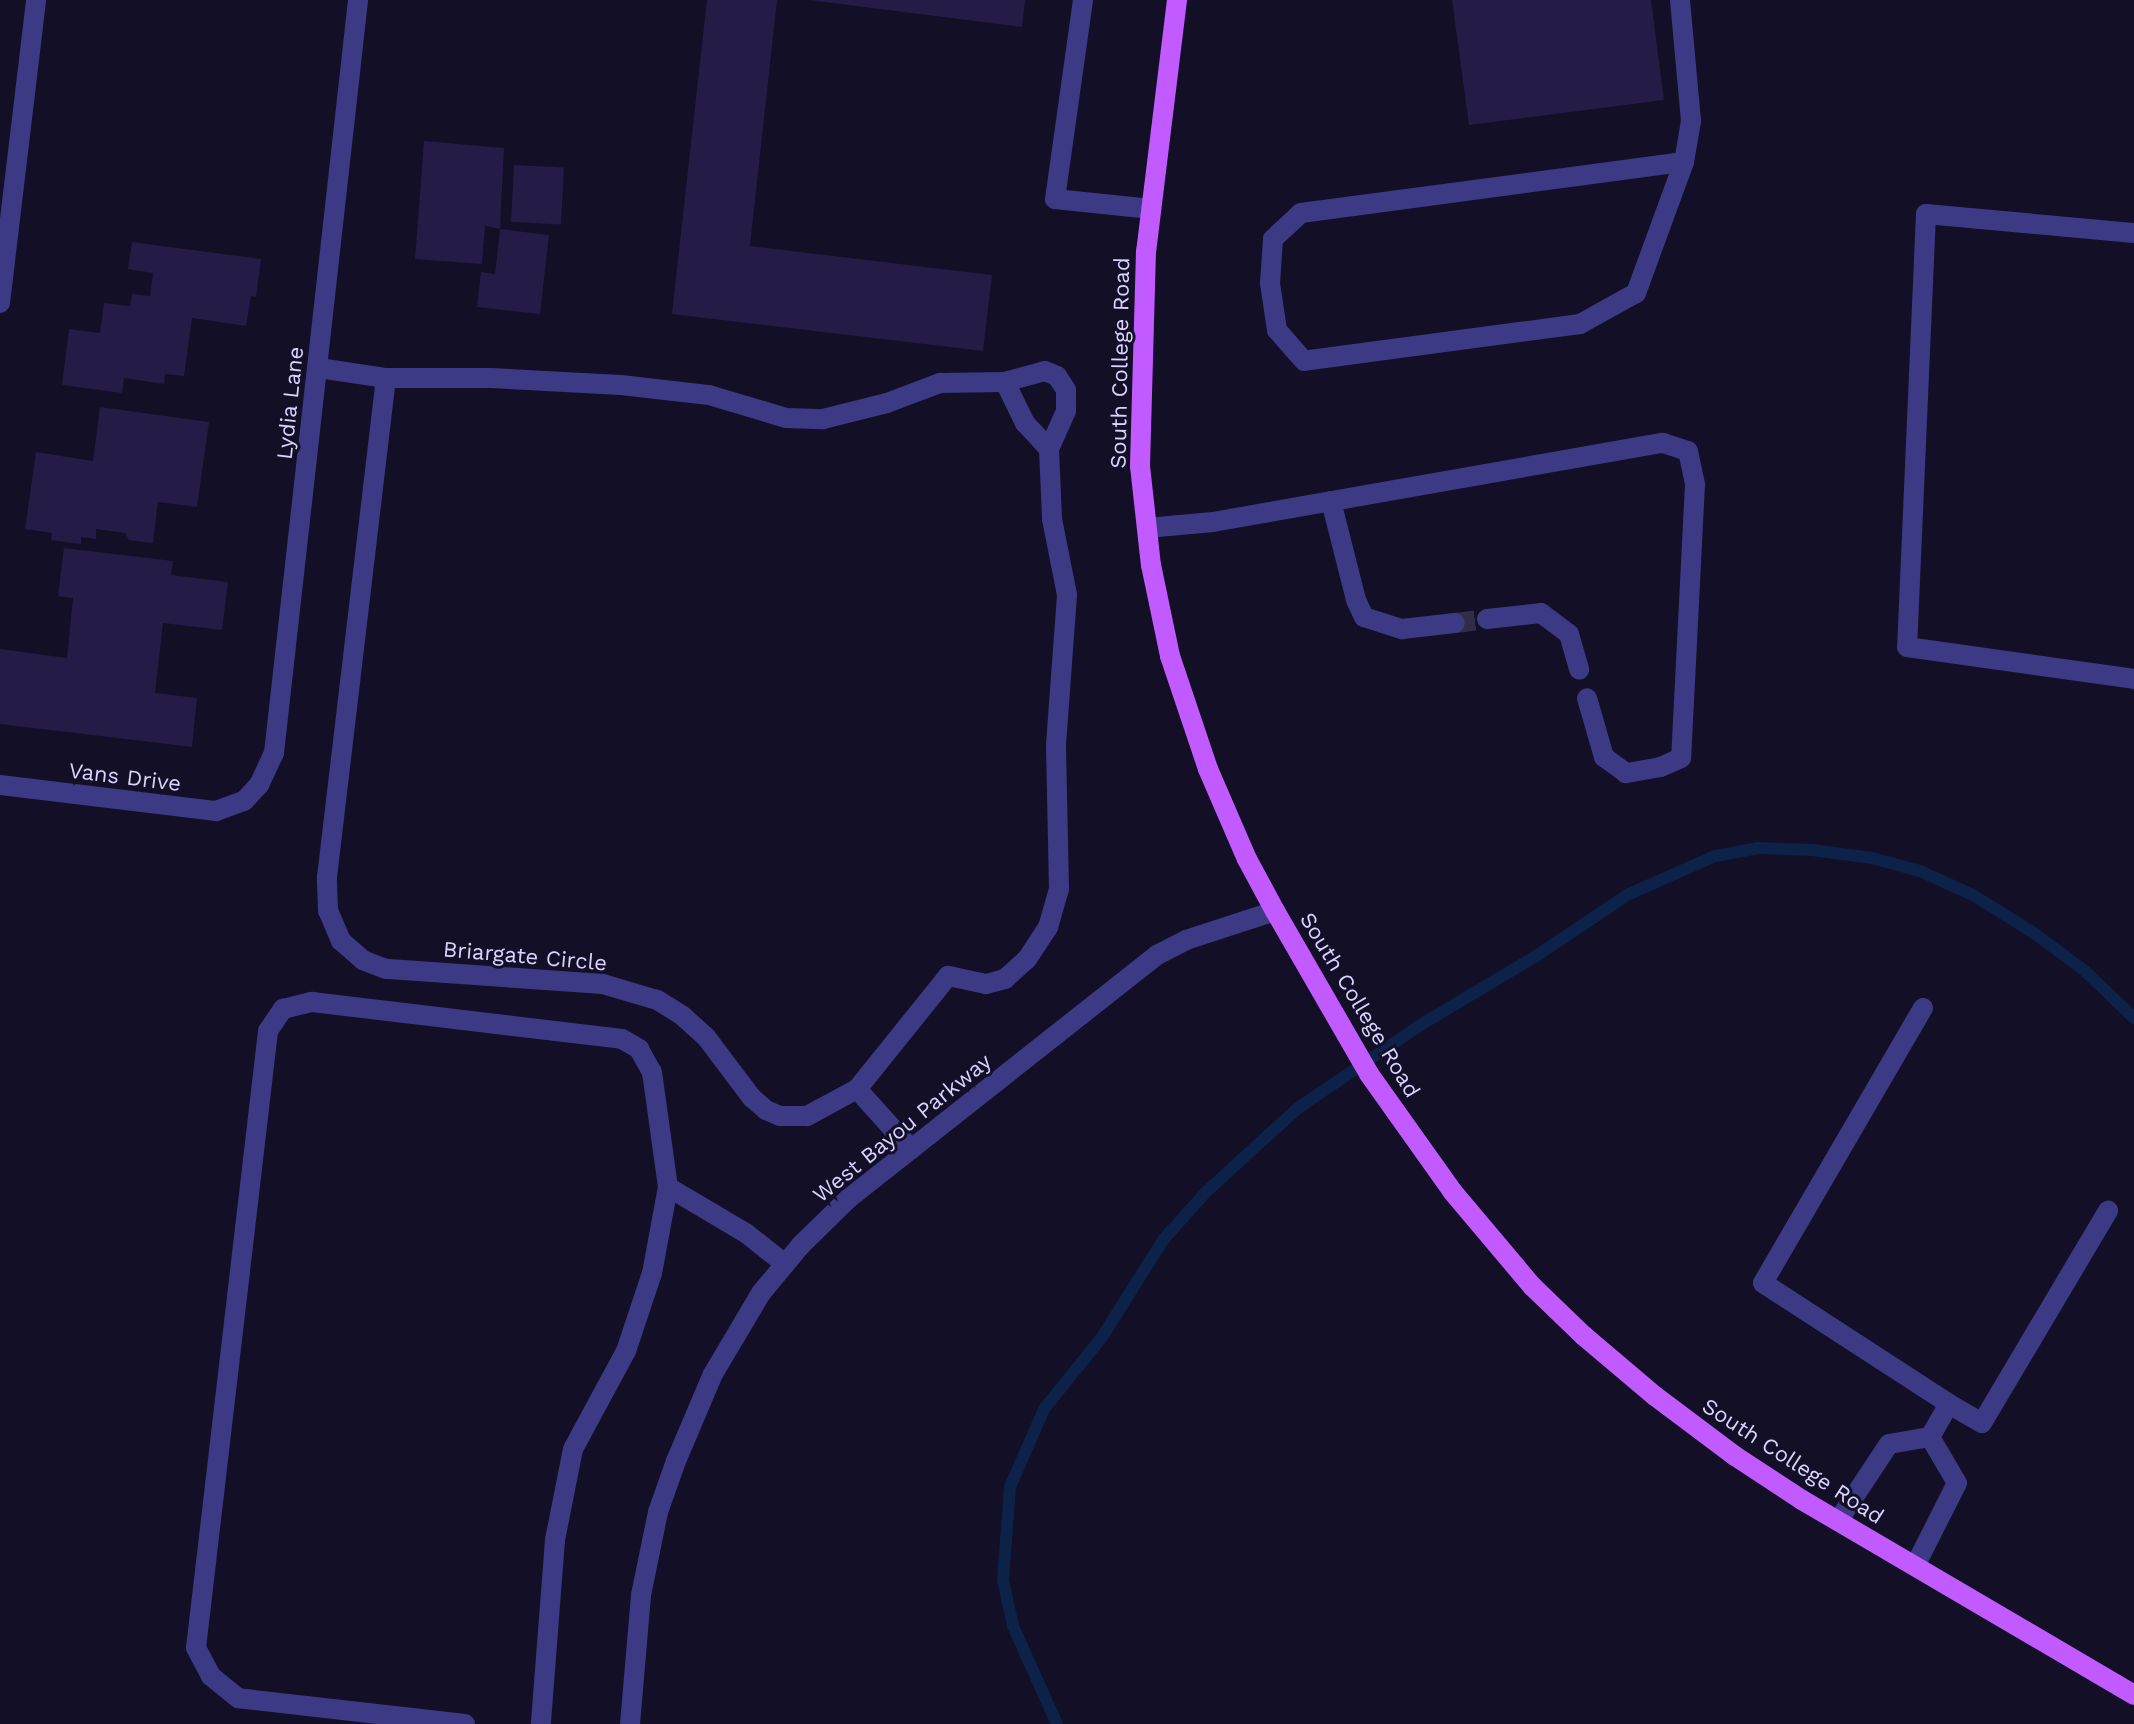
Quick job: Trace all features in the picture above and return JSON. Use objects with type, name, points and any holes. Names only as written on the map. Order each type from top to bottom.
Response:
[{"type":"main road","name":"South College Road","points":[[1177,0],[1151,209],[1139,405],[1140,466],[1147,528],[1170,656],[1208,769],[1247,859],[1275,911],[1369,1074],[1452,1191],[1532,1286],[1584,1336],[1723,1448],[1838,1521],[2134,1695]]},
{"type":"street","points":[[0,303],[36,0]]},
{"type":"street","name":"Lydia Lane","points":[[244,801],[259,785],[274,753],[358,0]]},
{"type":"street","points":[[1083,0],[1055,199],[1151,209]]},
{"type":"street","points":[[1680,0],[1691,121],[1684,162],[1636,293],[1580,324],[1304,361],[1277,330],[1270,283],[1273,239],[1301,213],[1684,162]]},
{"type":"street","points":[[2134,233],[1926,214],[1907,647],[2134,679]]},
{"type":"street","name":"Briargate Circle","points":[[319,368],[386,378],[491,378],[621,385],[709,395],[786,418],[823,419],[887,403],[940,383],[1005,382],[1045,371],[1057,376],[1066,390],[1066,411],[1049,449],[1052,519],[1067,595],[1056,746],[1061,841],[1059,889],[1048,927],[1027,959],[1005,979],[986,984],[948,976],[857,1089],[807,1116],[780,1116],[766,1110],[752,1098],[706,1037],[683,1016],[657,1000],[603,984],[386,969],[363,960],[341,941],[328,911],[327,877],[386,378]]},
{"type":"street","points":[[1005,382],[1025,423],[1049,449]]},
{"type":"street","points":[[1147,528],[1213,522],[1663,443],[1688,451],[1695,484],[1681,758],[1661,767],[1626,773],[1604,757],[1587,698]]},
{"type":"street","points":[[1331,501],[1356,600],[1364,617],[1402,629],[1455,623]]},
{"type":"street","points":[[1487,619],[1541,613],[1569,634],[1579,670]]},
{"type":"street","name":"Vans Drive","points":[[0,785],[216,811],[244,801]]},
{"type":"street","name":"West Bayou Parkway","points":[[630,1724],[641,1595],[658,1512],[713,1374],[761,1293],[848,1199],[1157,955],[1186,940],[1275,911]]},
{"type":"street","points":[[465,1724],[238,1698],[211,1676],[196,1648],[268,1031],[283,1009],[312,1002],[622,1039],[639,1049],[652,1072],[668,1187],[652,1273],[626,1351],[573,1449],[555,1540],[541,1724]]},
{"type":"street","points":[[1923,1008],[1763,1283],[1982,1423],[2108,1211]]},
{"type":"street","points":[[857,1089],[911,1149]]},
{"type":"street","points":[[668,1187],[747,1234],[785,1264]]},
{"type":"street","points":[[1930,1437],[1949,1404]]},
{"type":"street","points":[[1838,1521],[1889,1444],[1930,1437]]},
{"type":"street","points":[[1915,1566],[1957,1483],[1930,1437]]},
{"type":"building","points":[[707,0],[777,0],[750,246],[992,275],[983,351],[672,314]]},
{"type":"building","points":[[809,0],[1025,0],[1022,27]]},
{"type":"building","points":[[1452,0],[1651,0],[1664,100],[1469,125]]},
{"type":"building","points":[[424,141],[504,148],[500,229],[485,226],[482,264],[415,259]]},
{"type":"building","points":[[514,165],[564,168],[561,225],[511,222]]},
{"type":"building","points":[[500,229],[549,235],[540,314],[477,307],[481,272],[495,274]]},
{"type":"building","points":[[132,242],[261,259],[256,297],[251,296],[246,326],[192,318],[184,376],[165,374],[164,384],[124,378],[122,393],[62,385],[69,329],[100,333],[104,303],[130,306],[132,294],[150,296],[153,273],[128,269]]},
{"type":"building","points":[[100,407],[209,422],[197,507],[158,502],[153,543],[129,540],[125,533],[96,529],[96,539],[81,537],[81,544],[51,540],[52,533],[25,529],[36,452],[93,461]]},
{"type":"building","points":[[64,548],[173,561],[171,575],[228,582],[222,630],[163,623],[155,693],[197,698],[192,747],[0,724],[0,649],[67,658],[73,598],[58,596]]},
{"type":"waterway","points":[[1057,1724],[1013,1626],[1003,1580],[1010,1487],[1044,1409],[1102,1337],[1163,1240],[1206,1192],[1298,1108],[1422,1024],[1536,956],[1629,894],[1715,856],[1758,848],[1812,850],[1872,858],[1920,871],[1973,895],[2034,933],[2085,971],[2134,1018]]},
{"type":"tunnel","points":[[1455,623],[1487,619]]}]
